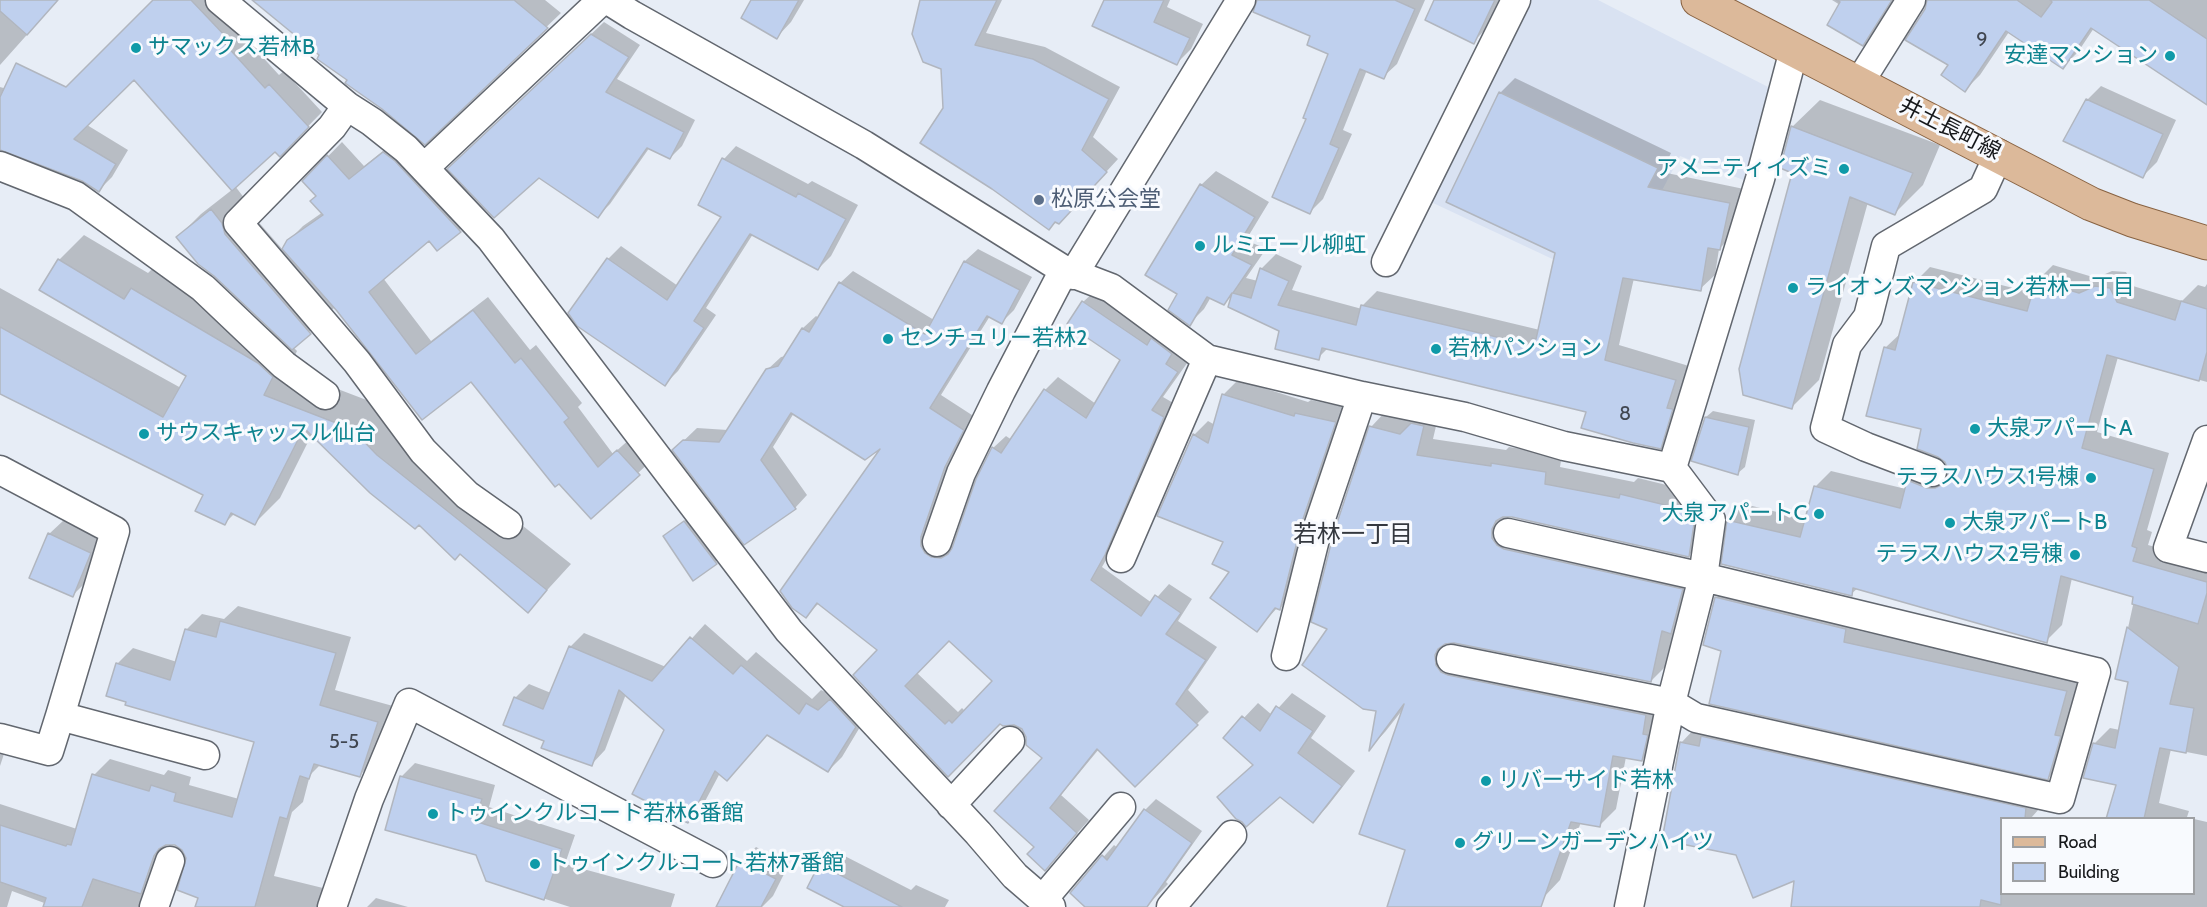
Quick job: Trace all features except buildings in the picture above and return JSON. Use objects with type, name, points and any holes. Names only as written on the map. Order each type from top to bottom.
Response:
[{"type":"main road","name":"井土長町線","points":[[1698,0],[1999,154],[2091,204],[2132,220],[2207,243]]},
{"type":"street","points":[[220,0],[348,106],[406,149],[491,239],[789,631],[1015,876],[1047,903],[1121,807]]},
{"type":"street","points":[[424,168],[602,0]]},
{"type":"street","points":[[608,0],[864,145],[1068,273],[1111,288],[1207,359],[1362,396],[1465,417],[1564,446],[1671,468],[1711,520],[1703,577],[1671,703],[1629,907]]},
{"type":"street","points":[[937,542],[966,463],[1000,391],[1068,273],[1241,0]]},
{"type":"street","points":[[1386,262],[1516,0]]},
{"type":"street","points":[[1859,83],[1911,0]]},
{"type":"street","points":[[1671,468],[1760,179],[1794,50]]},
{"type":"street","points":[[348,106],[332,127],[238,223],[357,362],[423,451],[467,495],[508,524]]},
{"type":"street","points":[[1932,472],[1866,447],[1825,428],[1846,345],[1868,317],[1886,246],[1983,189],[1999,154]]},
{"type":"street","points":[[0,166],[76,196],[203,288],[284,365],[325,395]]},
{"type":"street","points":[[1121,558],[1207,359]]},
{"type":"street","points":[[1286,656],[1318,526],[1362,396]]},
{"type":"street","points":[[2207,440],[2168,548],[2207,558]]},
{"type":"street","points":[[0,470],[115,531],[49,751],[0,738]]},
{"type":"street","points":[[1451,659],[1671,703],[1696,718],[2060,799],[2096,672],[1703,577],[1508,533]]},
{"type":"street","points":[[332,907],[369,799],[409,703],[713,863]]},
{"type":"street","points":[[60,716],[205,755]]},
{"type":"street","points":[[951,805],[1010,741]]},
{"type":"street","points":[[1171,907],[1232,835]]},
{"type":"street","points":[[154,907],[170,861]]},
{"type":"shaded area","points":[[1531,0],[1598,0],[1774,90],[1749,182],[1680,156],[1612,287],[1431,202]]},
{"type":"place","name":"サマックス若林B","points":[[136,48]]},
{"type":"place","name":"安達マンション","points":[[2170,56]]},
{"type":"place","name":"アメニティイズミ","points":[[1844,169]]},
{"type":"place","name":"松原公会堂","points":[[1039,200]]},
{"type":"place","name":"ルミエール柳虹","points":[[1200,246]]},
{"type":"place","name":"ライオンズマンション若林一丁目","points":[[1793,288]]},
{"type":"place","name":"センチュリー若林2","points":[[888,339]]},
{"type":"place","name":"若林パンション","points":[[1436,349]]},
{"type":"place","name":"大泉アパートA","points":[[1975,429]]},
{"type":"place","name":"サウスキャッスル仙台","points":[[144,434]]},
{"type":"place","name":"テラスハウス1号棟","points":[[2091,478]]},
{"type":"place","name":"大泉アパートC","points":[[1819,514]]},
{"type":"place","name":"大泉アパートB","points":[[1950,523]]},
{"type":"place","name":"テラスハウス2号棟","points":[[2075,555]]},
{"type":"place","name":"リバーサイド若林","points":[[1486,781]]},
{"type":"place","name":"トゥインクルコート若林6番館","points":[[433,814]]},
{"type":"place","name":"グリーンガーデンハイツ","points":[[1460,843]]},
{"type":"place","name":"トゥインクルコート若林7番館","points":[[535,864]]},
{"type":"district","name":"若林一丁目","points":[[1353,535]]}]
